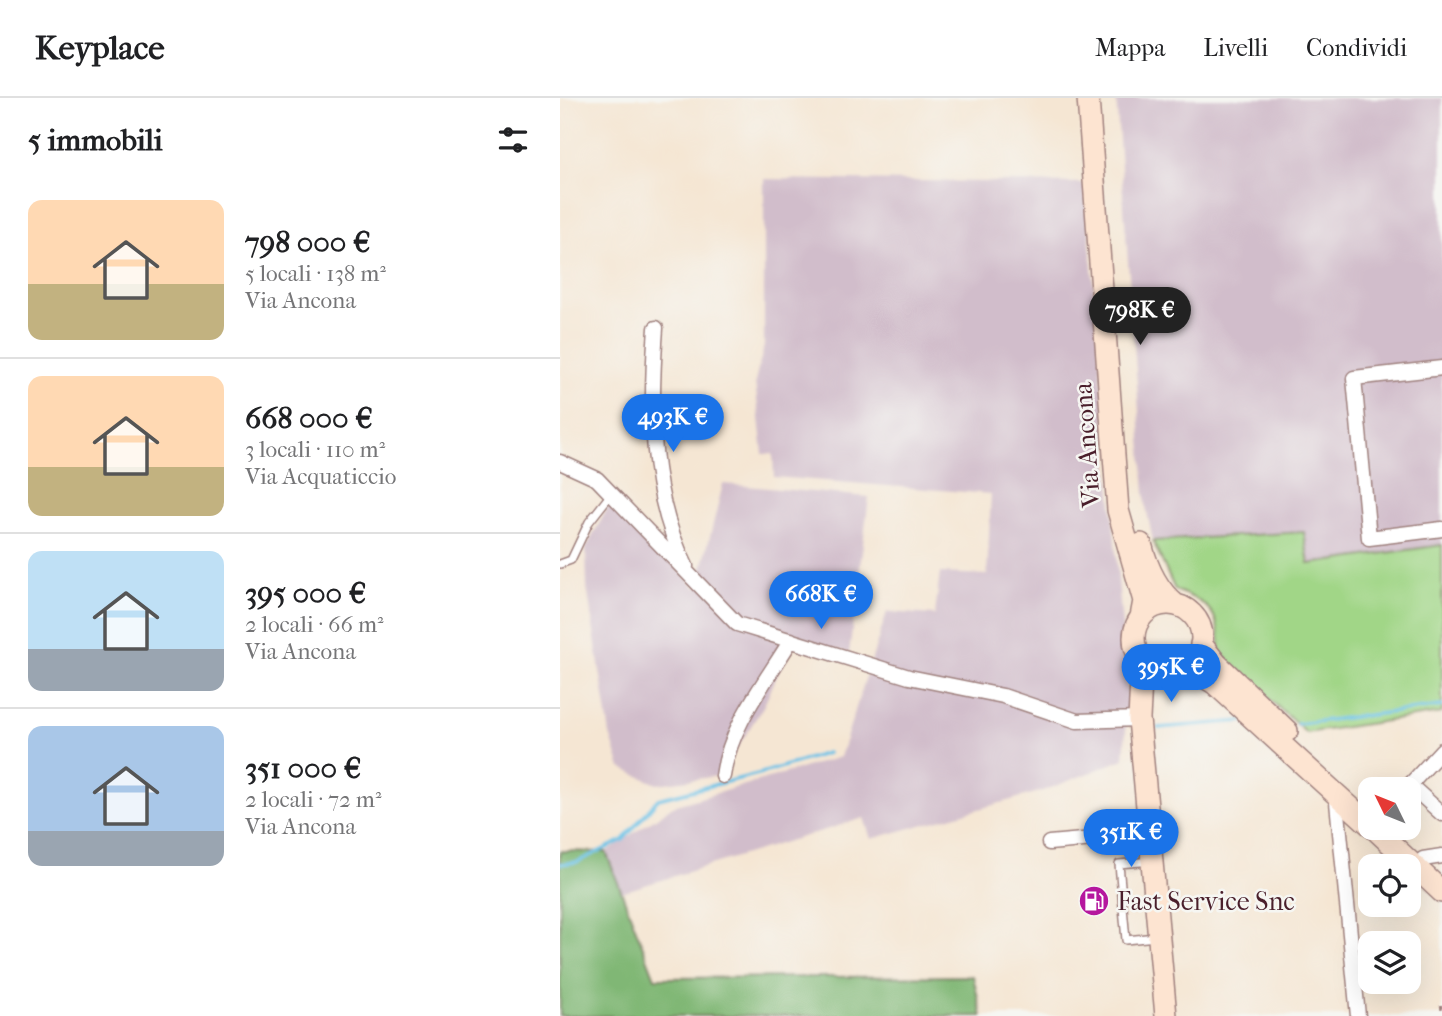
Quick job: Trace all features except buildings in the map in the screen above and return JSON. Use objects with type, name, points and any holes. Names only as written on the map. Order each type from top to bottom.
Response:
[{"type":"main road","name":"Via Ancona","points":[[1088,98],[1118,510],[1144,601],[1141,617]]},
{"type":"main road","name":"Via Ancona","points":[[1101,98],[1131,506],[1146,561],[1165,596],[1175,605]]},
{"type":"main road","points":[[1166,1016],[1139,719],[1142,660],[1134,639],[1141,617],[1153,607],[1175,605],[1189,611],[1198,622],[1201,644],[1216,663],[1358,798]]},
{"type":"main road","points":[[1139,719],[1149,699],[1201,644]]},
{"type":"main road","points":[[1142,660],[1155,669],[1178,668],[1214,683],[1358,813]]},
{"type":"main road","points":[[1387,840],[1442,892]]},
{"type":"main road","points":[[1407,840],[1432,857],[1442,877]]},
{"type":"street","points":[[656,328],[653,370],[656,464],[670,534],[693,580]]},
{"type":"street","points":[[1442,368],[1354,378],[1370,538],[1442,529]]},
{"type":"street","points":[[560,462],[597,479],[737,624],[909,677],[1003,696],[1077,721],[1139,719]]},
{"type":"street","points":[[723,776],[729,747],[749,706],[791,640]]},
{"type":"street","points":[[1417,777],[1442,750]]},
{"type":"street","points":[[1336,792],[1358,1016]]},
{"type":"street","points":[[1421,797],[1442,814]]},
{"type":"street","points":[[1049,843],[1150,834]]},
{"type":"lane","points":[[560,564],[571,560],[589,522],[611,494]]},
{"type":"lane","points":[[1152,861],[1119,864],[1122,904],[1126,940],[1159,937]]},
{"type":"path","points":[[1441,1005],[1442,1014]]},
{"type":"shaded area","points":[[1116,98],[1442,98],[1442,545],[1309,564],[1304,532],[1153,541],[1146,507]]},
{"type":"shaded area","points":[[764,179],[1085,183],[1128,698],[1124,759],[1043,791],[871,839],[864,818],[622,892],[606,852],[673,806],[840,757],[887,612],[935,615],[940,573],[987,575],[991,494],[774,477],[773,454],[763,454],[755,382],[764,346]]},
{"type":"shaded area","points":[[723,484],[869,497],[849,653],[794,637],[764,705],[720,776],[657,784],[621,768],[610,735],[587,587],[586,548],[612,500],[697,589]]},
{"type":"green space","points":[[1304,532],[1309,564],[1442,545],[1442,713],[1306,733],[1220,653],[1218,628],[1211,612],[1197,600],[1175,590],[1153,541]]},
{"type":"green space","points":[[560,851],[606,852],[655,978],[973,976],[982,1016],[560,1016]]},
{"type":"waterway","points":[[1297,724],[1442,706]]},
{"type":"waterway","points":[[1158,728],[1243,721]]},
{"type":"waterway","points":[[560,864],[577,862],[623,840],[658,799],[762,773],[827,753]]},
{"type":"place","name":"Fast Service Snc","points":[[1094,901]]}]
